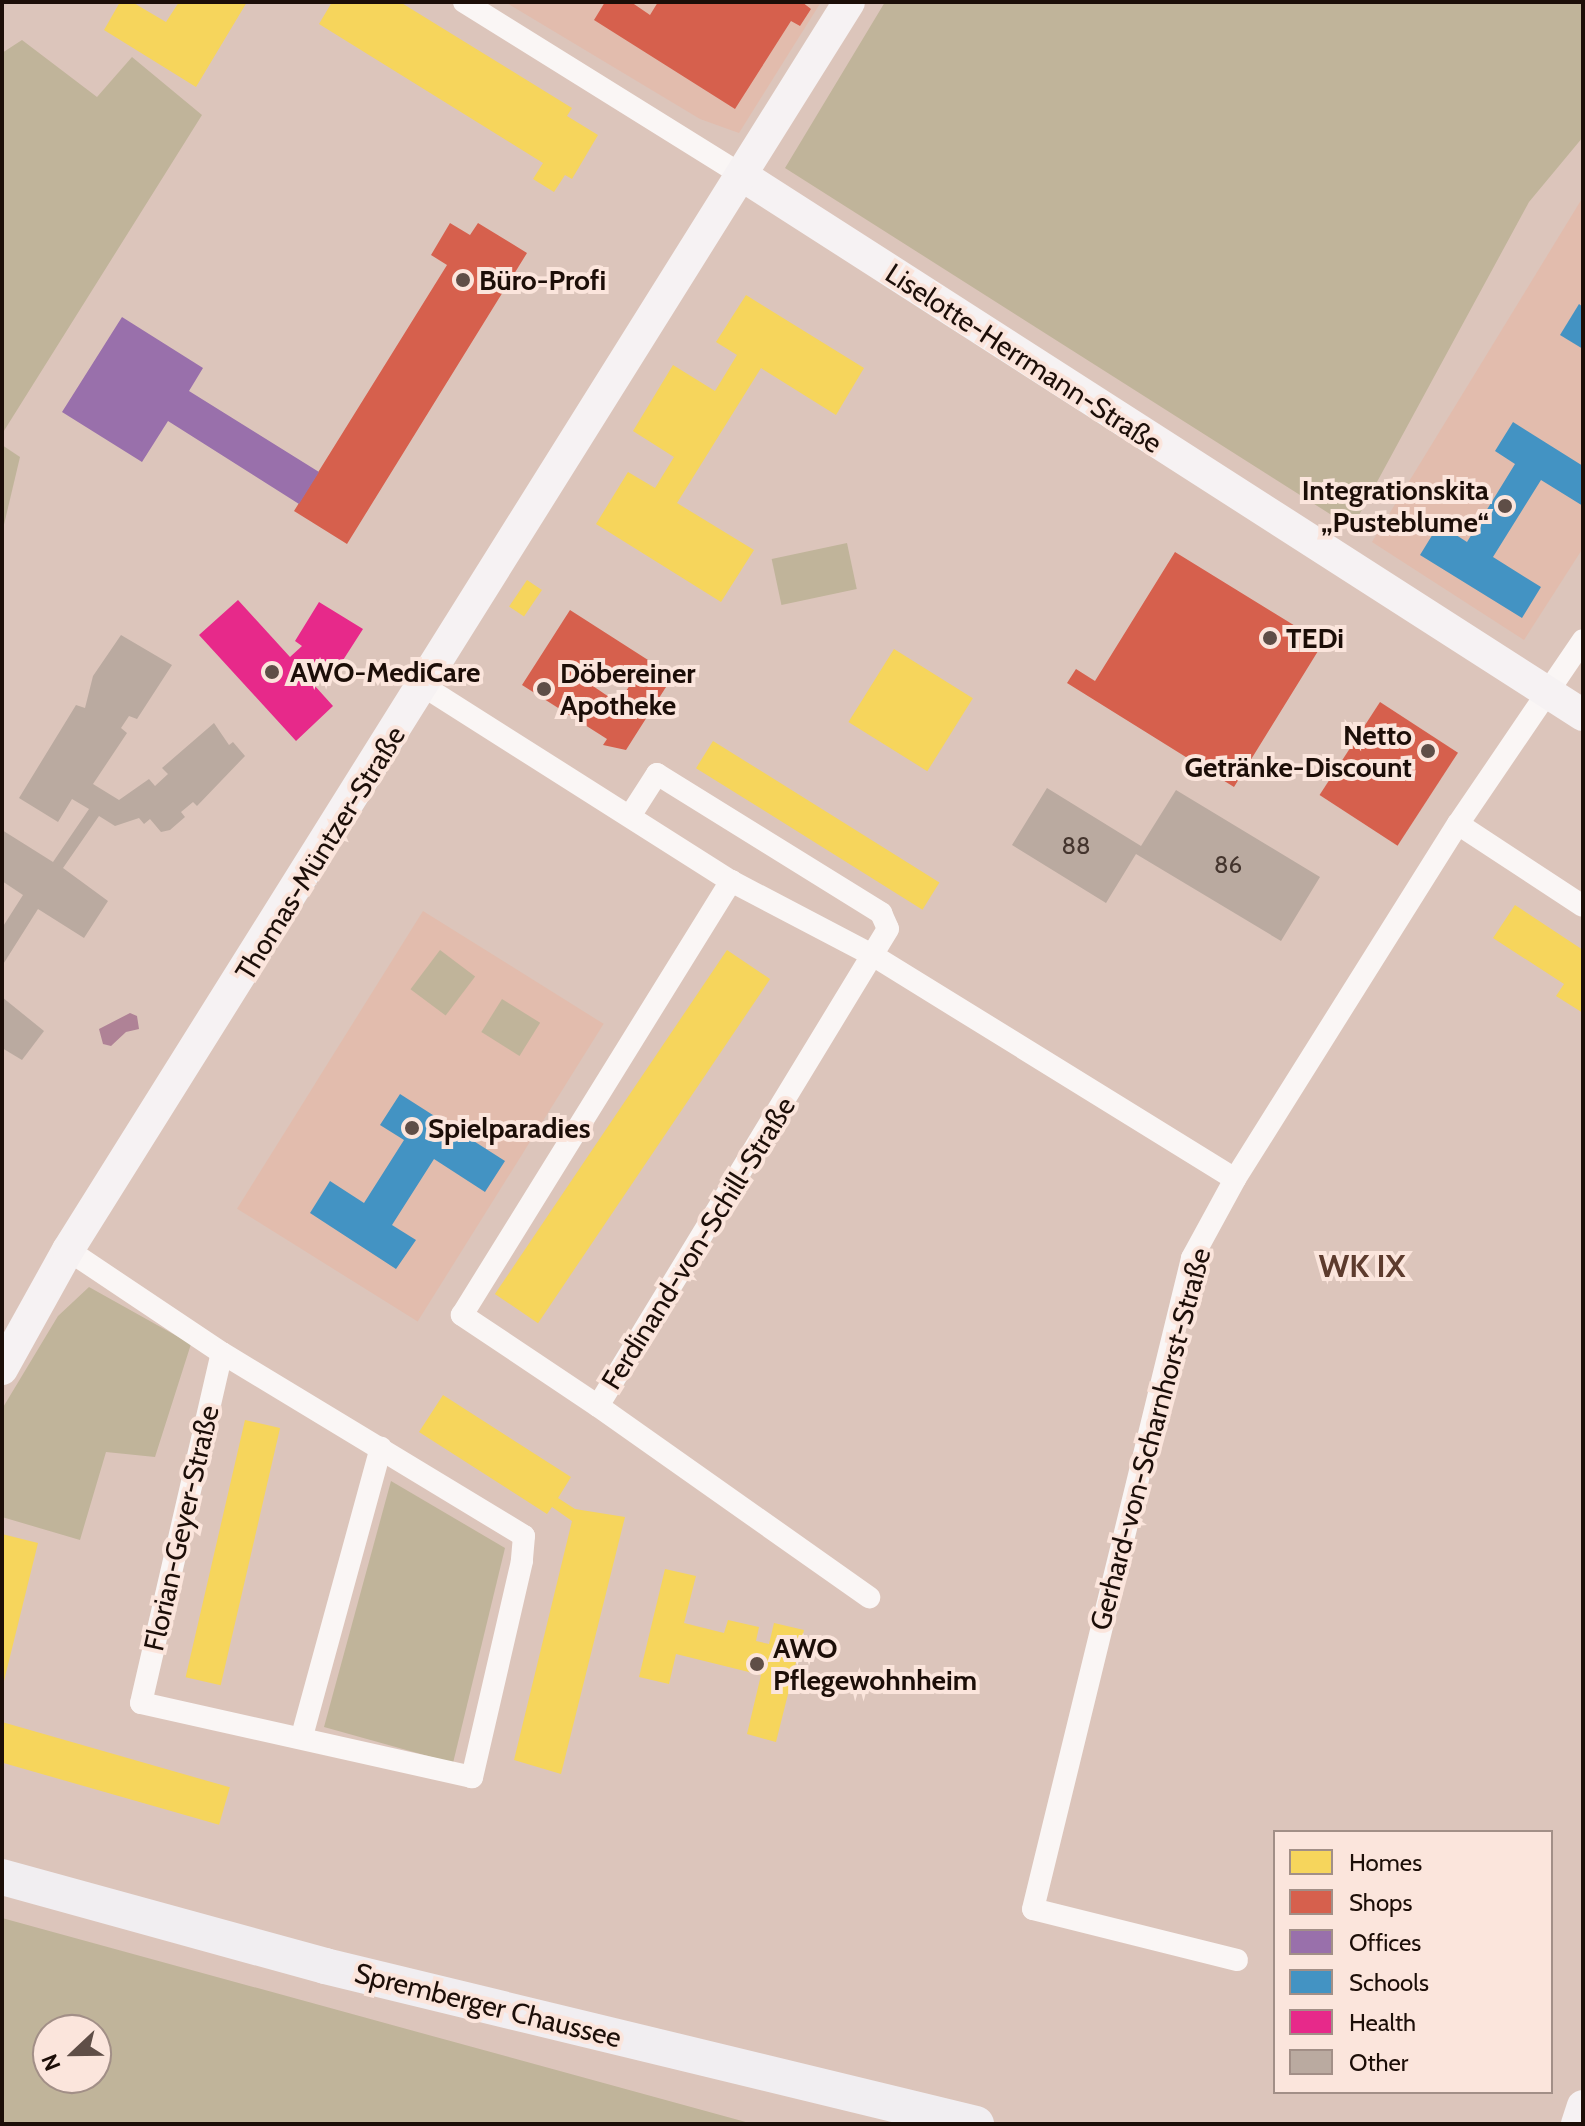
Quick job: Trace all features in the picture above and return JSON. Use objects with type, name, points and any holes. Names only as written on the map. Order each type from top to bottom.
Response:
[{"type":"main road","name":"Spremberger Chaussee","points":[[2,1877],[325,1966],[976,2124]]},
{"type":"street","name":"Liselotte-Herrmann-Straße","points":[[464,2],[743,176],[1583,715]]},
{"type":"street","name":"Thomas-Müntzer-Straße","points":[[2,1369],[68,1250],[425,687],[849,2]]},
{"type":"street","name":"Gerhard-von-Scharnhorst-Straße","points":[[1237,1960],[1033,1909],[1192,1258],[1235,1179],[1458,824],[1583,640]]},
{"type":"street","points":[[425,687],[731,881],[874,956],[1235,1179]]},
{"type":"street","name":"Ferdinand-von-Schill-Straße","points":[[630,816],[657,774],[881,913],[888,929],[598,1406],[462,1315],[731,881]]},
{"type":"street","points":[[1458,824],[1583,906]]},
{"type":"street","points":[[68,1250],[222,1353],[381,1448],[524,1536],[522,1561],[472,1777],[302,1736],[381,1448]]},
{"type":"street","name":"Florian-Geyer-Straße","points":[[222,1353],[141,1703],[302,1736]]},
{"type":"street","points":[[598,1406],[869,1597]]},
{"type":"street","points":[[1577,2124],[1583,2106]]},
{"type":"shaded area","points":[[505,2],[821,2],[739,133],[700,119]]},
{"type":"shaded area","points":[[885,2],[1583,2],[1583,137],[1529,202],[1352,528],[785,168]]},
{"type":"shaded area","points":[[22,40],[97,97],[132,57],[202,115],[2,434],[2,53]]},
{"type":"shaded area","points":[[1583,197],[1583,548],[1524,640],[1372,542]]},
{"type":"shaded area","points":[[2,445],[20,457],[2,533]]},
{"type":"shaded area","points":[[847,543],[857,589],[781,605],[772,559]]},
{"type":"shaded area","name":"Spielparadies","points":[[423,911],[604,1024],[418,1322],[237,1209]]},
{"type":"shaded area","points":[[440,950],[475,976],[446,1016],[411,989]]},
{"type":"shaded area","points":[[502,999],[540,1023],[519,1056],[481,1032]]},
{"type":"shaded area","points":[[130,1013],[137,1016],[139,1029],[126,1032],[111,1046],[103,1044],[99,1029]]},
{"type":"shaded area","points":[[89,1287],[191,1344],[155,1457],[106,1452],[80,1540],[2,1517],[2,1409],[58,1316]]},
{"type":"shaded area","points":[[391,1481],[505,1548],[453,1763],[324,1727]]},
{"type":"shaded area","points":[[2,1918],[753,2124],[2,2124]]},
{"type":"building: Homes","points":[[120,2],[132,2],[166,22],[179,2],[247,2],[196,87],[104,30]]},
{"type":"building: Homes","points":[[332,2],[400,2],[572,108],[567,116],[598,135],[572,179],[565,175],[554,192],[533,179],[543,163],[319,24]]},
{"type":"building: Homes","points":[[746,295],[864,368],[836,415],[761,368],[677,503],[754,550],[721,602],[596,524],[628,472],[655,488],[674,457],[633,431],[673,365],[715,391],[737,355],[716,342]]},
{"type":"building: Homes","points":[[527,580],[542,590],[524,617],[509,607]]},
{"type":"building: Homes","points":[[894,649],[973,698],[927,771],[848,722]]},
{"type":"building: Homes","points":[[713,741],[939,882],[922,910],[696,768]]},
{"type":"building: Homes","points":[[1515,905],[1583,950],[1583,1013],[1556,996],[1564,984],[1493,938]]},
{"type":"building: Homes","points":[[727,950],[770,979],[538,1323],[495,1294]]},
{"type":"building: Homes","points":[[443,1395],[571,1477],[558,1498],[575,1509],[625,1517],[561,1774],[514,1760],[572,1521],[552,1507],[547,1514],[419,1432]]},
{"type":"building: Homes","points":[[245,1420],[280,1428],[221,1685],[186,1677]]},
{"type":"building: Homes","points":[[2,1534],[38,1543],[3,1685],[2,1685]]},
{"type":"building: Homes","name":"AWO Pflegewohnheim","points":[[665,1569],[696,1576],[684,1623],[724,1633],[728,1620],[759,1627],[756,1641],[769,1644],[774,1623],[804,1630],[776,1742],[747,1734],[761,1675],[676,1654],[669,1684],[639,1677]]},
{"type":"building: Homes","points":[[2,1722],[230,1787],[219,1825],[2,1763]]},
{"type":"building: Shops","points":[[605,2],[631,2],[650,15],[658,2],[802,2],[811,9],[800,26],[791,21],[735,109],[594,20]]},
{"type":"building: Shops","points":[[450,223],[470,235],[478,223],[527,253],[347,544],[294,511],[447,265],[431,255]]},
{"type":"building: Shops","points":[[1175,552],[1323,643],[1234,787],[1067,683],[1076,669],[1095,681]]},
{"type":"building: Shops","points":[[570,610],[673,676],[626,750],[603,745],[607,739],[522,685]],"holes":[[[597,659],[632,682],[618,703],[584,680]]]},
{"type":"building: Shops","points":[[1380,702],[1458,753],[1398,846],[1320,795]]},
{"type":"building: Offices","points":[[122,317],[203,368],[189,391],[319,472],[299,504],[168,421],[142,462],[62,412]]},
{"type":"building: Schools","points":[[1579,304],[1583,307],[1583,349],[1560,335]]},
{"type":"building: Schools","points":[[1513,422],[1583,466],[1583,506],[1541,480],[1493,557],[1541,587],[1522,618],[1420,555],[1439,524],[1467,542],[1515,464],[1495,451]]},
{"type":"building: Schools","points":[[400,1094],[505,1161],[485,1192],[434,1159],[392,1225],[416,1240],[396,1269],[310,1213],[330,1181],[364,1203],[404,1140],[380,1125]]},
{"type":"building: Health","name":"AWO-MediCare","points":[[238,600],[290,657],[302,646],[295,641],[319,602],[363,629],[338,668],[323,660],[306,676],[333,706],[296,741],[199,635]]},
{"type":"building: Other","points":[[121,635],[172,665],[137,719],[129,716],[121,728],[127,733],[93,784],[119,800],[149,779],[155,786],[168,774],[162,768],[214,723],[229,745],[233,742],[245,756],[197,806],[193,802],[181,812],[185,817],[170,830],[161,832],[150,819],[144,824],[139,818],[115,826],[99,816],[63,868],[108,901],[84,938],[38,909],[2,966],[2,928],[23,895],[2,881],[2,830],[53,862],[89,809],[72,799],[58,822],[19,798],[76,705],[85,708],[93,676]]},
{"type":"building: Other","points":[[1047,788],[1141,846],[1176,790],[1320,877],[1281,941],[1136,854],[1106,903],[1012,845]]},
{"type":"building: Other","points":[[2,997],[44,1031],[22,1060],[2,1048]]},
{"type":"place","name":"Büro-Profi","points":[[463,280]]},
{"type":"place","name":"Integrationskita „Pusteblume“","points":[[1505,506]]},
{"type":"place","name":"TEDi","points":[[1270,638]]},
{"type":"place","name":"AWO-MediCare","points":[[272,672]]},
{"type":"place","name":"Döbereiner Apotheke","points":[[544,689]]},
{"type":"place","name":"Netto Getränke-Discount","points":[[1428,751]]},
{"type":"place","name":"Spielparadies","points":[[412,1128]]},
{"type":"place","name":"AWO Pflegewohnheim","points":[[757,1664]]},
{"type":"district","name":"WK IX","points":[[1362,1266]]}]
